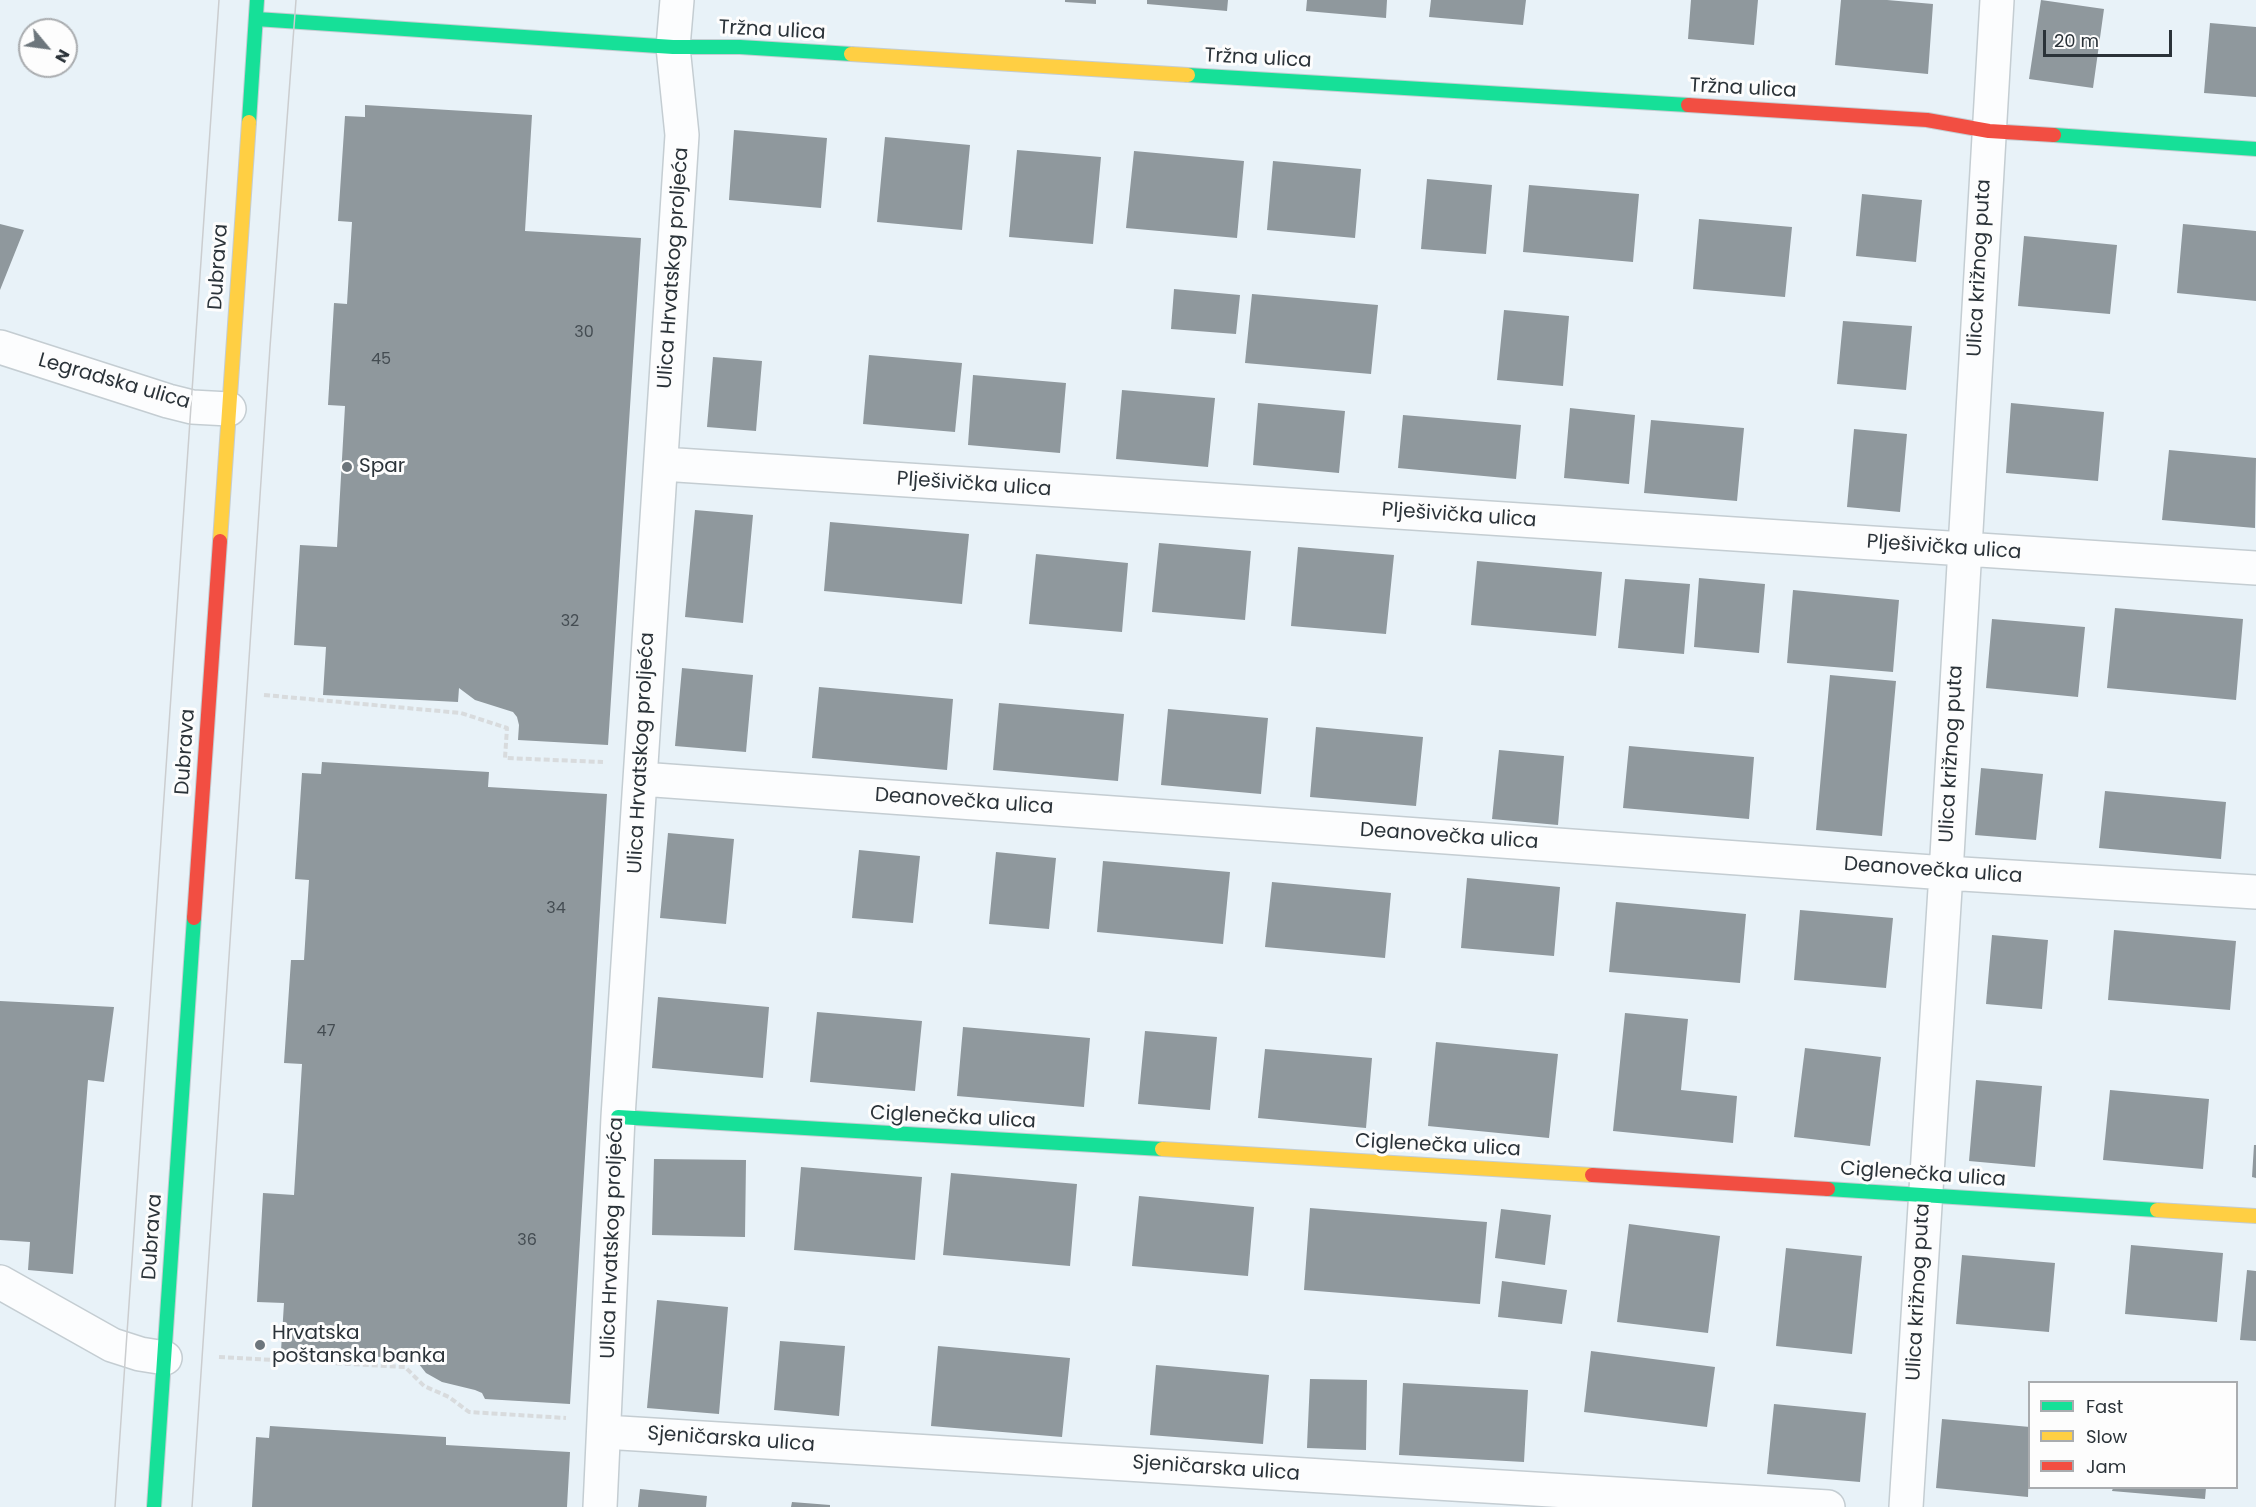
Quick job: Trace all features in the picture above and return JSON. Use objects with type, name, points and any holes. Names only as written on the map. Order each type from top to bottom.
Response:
[{"type":"street","name":"Dubrava","points":[[154,1507],[257,0]]},
{"type":"street","name":"Ulica Hrvatskog proljeća","points":[[600,1507],[590,1425],[618,1117],[662,464],[682,135],[673,47],[677,0]]},
{"type":"street","name":"Ulica križnog puta","points":[[1906,1507],[1997,0]]},
{"type":"street","name":"Tržna ulica","points":[[256,19],[673,47],[740,47],[1927,120],[1989,131],[2256,149]]},
{"type":"street","name":"Legradska ulica","points":[[0,347],[168,401],[192,407],[229,409]]},
{"type":"street","name":"Plješivička ulica","points":[[662,464],[2256,568]]},
{"type":"street","name":"Deanovečka ulica","points":[[641,779],[1946,873],[2256,892]]},
{"type":"street","name":"Ciglenečka ulica","points":[[618,1117],[2256,1216]]},
{"type":"street","points":[[0,1282],[112,1345],[140,1354],[165,1358]]},
{"type":"street","name":"Sjeničarska ulica","points":[[590,1425],[1828,1507]]},
{"type":"path","points":[[264,695],[461,712],[507,728],[505,758],[612,762]]},
{"type":"path","points":[[219,1357],[405,1367],[424,1386],[449,1397],[468,1412],[590,1425]]},
{"type":"building","points":[[1065,0],[1096,0],[1096,4],[1065,2]]},
{"type":"building","points":[[1147,0],[1228,0],[1227,11],[1147,4]]},
{"type":"building","points":[[1307,0],[1387,0],[1386,18],[1306,11]]},
{"type":"building","points":[[1431,0],[1526,0],[1523,25],[1429,17]]},
{"type":"building","points":[[1691,0],[1758,0],[1754,45],[1688,39]]},
{"type":"building","points":[[1841,0],[1887,0],[1933,4],[1928,74],[1835,65]]},
{"type":"building","points":[[2041,0],[2104,9],[2093,88],[2029,79]]},
{"type":"building","points":[[2210,23],[2256,27],[2256,97],[2204,93]]},
{"type":"building","points":[[365,105],[532,115],[525,231],[641,238],[608,745],[518,740],[519,725],[513,712],[475,700],[459,688],[458,702],[323,695],[326,647],[294,645],[300,545],[337,547],[345,406],[328,405],[334,303],[347,304],[352,222],[338,221],[345,116],[365,117]]},
{"type":"building","points":[[734,130],[827,138],[821,208],[729,200]]},
{"type":"building","points":[[885,137],[970,145],[962,230],[877,222]]},
{"type":"building","points":[[1017,150],[1101,157],[1093,244],[1009,237]]},
{"type":"building","points":[[1134,151],[1244,161],[1237,238],[1126,228]]},
{"type":"building","points":[[1273,161],[1361,169],[1355,238],[1267,230]]},
{"type":"building","points":[[1427,179],[1492,185],[1486,254],[1421,249]]},
{"type":"building","points":[[1529,185],[1639,194],[1633,262],[1523,252]]},
{"type":"building","points":[[1862,194],[1922,200],[1916,262],[1856,256]]},
{"type":"building","points":[[1699,219],[1792,227],[1785,297],[1693,289]]},
{"type":"building","points":[[0,224],[24,230],[0,290]]},
{"type":"building","points":[[2183,224],[2256,231],[2256,301],[2177,293]]},
{"type":"building","points":[[2024,236],[2117,245],[2110,314],[2018,306]]},
{"type":"building","points":[[1174,289],[1240,295],[1236,334],[1171,329]]},
{"type":"building","points":[[1252,294],[1378,305],[1371,374],[1245,363]]},
{"type":"building","points":[[1504,310],[1569,316],[1563,386],[1497,380]]},
{"type":"building","points":[[1843,321],[1912,326],[1906,390],[1837,384]]},
{"type":"building","points":[[869,355],[962,363],[955,432],[863,424]]},
{"type":"building","points":[[713,357],[762,361],[756,431],[707,427]]},
{"type":"building","points":[[973,375],[1066,383],[1060,453],[968,445]]},
{"type":"building","points":[[1122,390],[1215,398],[1208,467],[1116,459]]},
{"type":"building","points":[[1258,403],[1345,411],[1339,473],[1253,465]]},
{"type":"building","points":[[2011,403],[2104,412],[2098,481],[2006,473]]},
{"type":"building","points":[[1570,408],[1635,415],[1629,484],[1564,478]]},
{"type":"building","points":[[1403,415],[1521,425],[1516,479],[1398,468]]},
{"type":"building","points":[[1651,420],[1744,428],[1737,501],[1644,493]]},
{"type":"building","points":[[1854,429],[1907,434],[1900,512],[1847,507]]},
{"type":"building","points":[[2169,450],[2256,458],[2255,528],[2162,520]]},
{"type":"building","points":[[695,510],[753,515],[743,623],[685,617]]},
{"type":"building","points":[[830,522],[969,534],[962,604],[824,591]]},
{"type":"building","points":[[1159,543],[1251,551],[1245,620],[1152,612]]},
{"type":"building","points":[[1298,547],[1394,555],[1386,634],[1291,626]]},
{"type":"building","points":[[1036,554],[1128,563],[1122,632],[1029,624]]},
{"type":"building","points":[[1477,561],[1602,572],[1596,636],[1471,625]]},
{"type":"building","points":[[1699,578],[1765,584],[1759,653],[1694,647]]},
{"type":"building","points":[[1625,579],[1690,584],[1684,654],[1618,648]]},
{"type":"building","points":[[1793,590],[1899,600],[1893,672],[1787,663]]},
{"type":"building","points":[[2115,608],[2243,619],[2236,700],[2107,688]]},
{"type":"building","points":[[1992,619],[2085,627],[2078,697],[1986,688]]},
{"type":"building","points":[[682,668],[753,675],[746,752],[675,746]]},
{"type":"building","points":[[1830,675],[1896,681],[1882,836],[1816,830]]},
{"type":"building","points":[[819,687],[953,699],[947,770],[812,758]]},
{"type":"building","points":[[999,703],[1124,714],[1118,781],[993,770]]},
{"type":"building","points":[[1168,709],[1268,718],[1261,794],[1161,785]]},
{"type":"building","points":[[1316,727],[1423,737],[1416,806],[1310,797]]},
{"type":"building","points":[[1629,746],[1754,757],[1749,819],[1623,808]]},
{"type":"building","points":[[1499,750],[1564,756],[1558,825],[1492,819]]},
{"type":"building","points":[[322,762],[489,772],[488,787],[607,794],[570,1404],[485,1399],[482,1393],[442,1382],[426,1373],[415,1359],[281,1351],[284,1303],[257,1302],[263,1193],[294,1195],[302,1064],[284,1063],[291,960],[304,960],[309,880],[295,879],[302,773],[321,774]]},
{"type":"building","points":[[1981,768],[2043,774],[2036,840],[1975,835]]},
{"type":"building","points":[[2105,791],[2226,802],[2221,859],[2099,848]]},
{"type":"building","points":[[668,833],[734,839],[726,924],[660,918]]},
{"type":"building","points":[[859,850],[920,856],[913,923],[852,918]]},
{"type":"building","points":[[996,852],[1056,858],[1049,929],[989,924]]},
{"type":"building","points":[[1103,861],[1230,872],[1223,944],[1097,932]]},
{"type":"building","points":[[1467,878],[1560,887],[1554,956],[1461,948]]},
{"type":"building","points":[[1272,882],[1391,893],[1385,958],[1265,947]]},
{"type":"building","points":[[1616,902],[1746,914],[1740,983],[1609,972]]},
{"type":"building","points":[[1800,910],[1893,918],[1886,988],[1794,980]]},
{"type":"building","points":[[2114,930],[2236,941],[2230,1010],[2108,1000]]},
{"type":"building","points":[[1992,935],[2048,940],[2042,1009],[1986,1004]]},
{"type":"building","points":[[658,997],[769,1007],[763,1078],[652,1068]]},
{"type":"building","points":[[0,1001],[114,1007],[104,1082],[88,1080],[73,1274],[28,1270],[30,1242],[0,1240]]},
{"type":"building","points":[[817,1012],[922,1021],[915,1091],[810,1082]]},
{"type":"building","points":[[1625,1013],[1688,1019],[1681,1090],[1737,1096],[1733,1143],[1613,1131]]},
{"type":"building","points":[[963,1027],[1090,1038],[1084,1107],[957,1096]]},
{"type":"building","points":[[1145,1031],[1217,1037],[1210,1110],[1138,1104]]},
{"type":"building","points":[[1436,1042],[1558,1054],[1549,1138],[1428,1126]]},
{"type":"building","points":[[1805,1048],[1881,1057],[1870,1146],[1794,1137]]},
{"type":"building","points":[[1265,1049],[1372,1058],[1366,1128],[1258,1118]]},
{"type":"building","points":[[1976,1080],[2042,1086],[2035,1167],[1969,1161]]},
{"type":"building","points":[[2110,1090],[2209,1099],[2203,1169],[2103,1160]]},
{"type":"building","points":[[2254,1145],[2256,1145],[2256,1178],[2252,1177]]},
{"type":"building","points":[[654,1159],[746,1160],[745,1237],[652,1235]]},
{"type":"building","points":[[801,1167],[922,1177],[915,1260],[794,1250]]},
{"type":"building","points":[[951,1173],[1077,1184],[1070,1266],[943,1255]]},
{"type":"building","points":[[1139,1196],[1254,1207],[1248,1276],[1132,1266]]},
{"type":"building","points":[[1310,1208],[1487,1222],[1480,1304],[1304,1290]]},
{"type":"building","points":[[1501,1209],[1551,1215],[1545,1265],[1495,1258]]},
{"type":"building","points":[[1629,1224],[1720,1236],[1708,1333],[1617,1322]]},
{"type":"building","points":[[2131,1245],[2223,1253],[2217,1322],[2125,1314]]},
{"type":"building","points":[[1786,1248],[1862,1256],[1852,1354],[1776,1346]]},
{"type":"building","points":[[1962,1255],[2055,1263],[2049,1332],[1956,1324]]},
{"type":"building","points":[[2247,1270],[2256,1271],[2256,1341],[2240,1340]]},
{"type":"building","points":[[1502,1281],[1567,1290],[1562,1324],[1498,1317]]},
{"type":"building","points":[[657,1300],[728,1307],[719,1414],[647,1408]]},
{"type":"building","points":[[780,1341],[845,1346],[839,1416],[774,1410]]},
{"type":"building","points":[[938,1346],[1070,1358],[1062,1437],[931,1426]]},
{"type":"building","points":[[1591,1351],[1715,1367],[1707,1427],[1584,1412]]},
{"type":"building","points":[[1156,1365],[1269,1375],[1263,1444],[1150,1435]]},
{"type":"building","points":[[1310,1379],[1367,1380],[1366,1450],[1307,1448]]},
{"type":"building","points":[[1403,1383],[1528,1390],[1524,1462],[1399,1455]]},
{"type":"building","points":[[1774,1404],[1866,1413],[1860,1482],[1767,1474]]},
{"type":"building","points":[[1942,1419],[2028,1427],[2028,1497],[1936,1488]]},
{"type":"building","points":[[270,1426],[446,1437],[446,1445],[570,1452],[567,1507],[252,1507],[256,1437],[269,1438]]},
{"type":"building","points":[[640,1489],[707,1496],[706,1507],[638,1507]]},
{"type":"building","points":[[2113,1489],[2206,1489],[2205,1499],[2112,1491]]},
{"type":"building","points":[[792,1502],[830,1505],[830,1507],[791,1507]]},
{"type":"tram line","points":[[115,1507],[219,0]]},
{"type":"tram line","points":[[192,1507],[270,347],[296,0]]},
{"type":"traffic: fast","points":[[249,122],[257,0]]},
{"type":"traffic: fast","points":[[256,19],[673,47],[740,47],[851,54]]},
{"type":"traffic: fast","points":[[1188,75],[1688,105]]},
{"type":"traffic: fast","points":[[2054,135],[2256,149]]},
{"type":"traffic: fast","points":[[154,1507],[194,918]]},
{"type":"traffic: fast","points":[[618,1117],[1162,1149]]},
{"type":"traffic: fast","points":[[1828,1189],[2157,1210]]},
{"type":"traffic: slow","points":[[851,54],[1188,75]]},
{"type":"traffic: slow","points":[[220,541],[249,122]]},
{"type":"traffic: slow","points":[[1162,1149],[1592,1175]]},
{"type":"traffic: slow","points":[[2157,1210],[2256,1216]]},
{"type":"traffic: jam","points":[[1688,105],[1927,120],[1989,131],[2054,135]]},
{"type":"traffic: jam","points":[[194,918],[220,541]]},
{"type":"traffic: jam","points":[[1592,1175],[1828,1189]]},
{"type":"place","name":"Spar","points":[[347,467]]},
{"type":"place","name":"Hrvatska poštanska banka","points":[[260,1345]]}]
